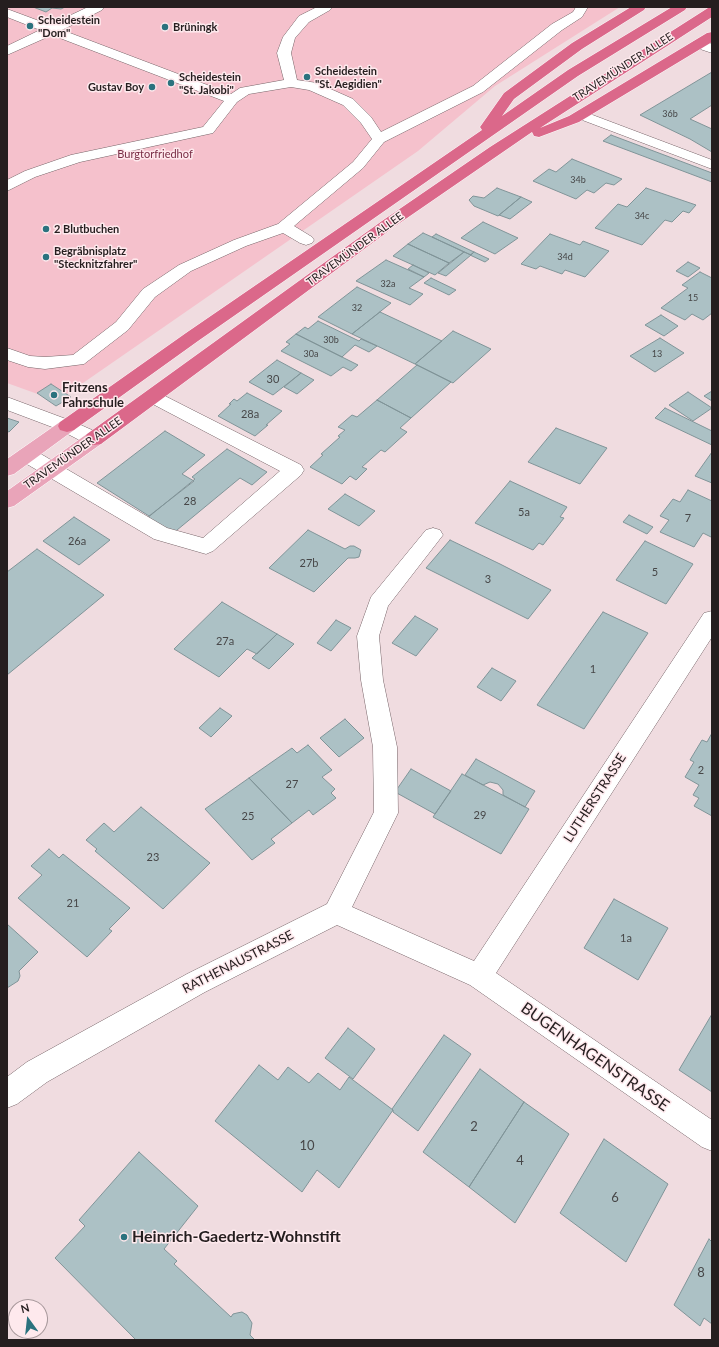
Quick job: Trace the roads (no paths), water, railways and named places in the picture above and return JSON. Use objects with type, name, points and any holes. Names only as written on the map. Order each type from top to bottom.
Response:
[{"type":"highway","points":[[476,142],[509,96],[578,46],[640,7]]},
{"type":"highway","name":"TRAVEMÜNDER ALLEE","points":[[68,426],[192,336],[476,142],[573,73],[681,7]]},
{"type":"highway","name":"TRAVEMÜNDER ALLEE","points":[[94,439],[382,229],[495,150],[712,11]]},
{"type":"highway","points":[[495,150],[582,115],[705,46],[712,36]]},
{"type":"main road","name":"TRAVEMÜNDER ALLEE","points":[[7,469],[68,426]]},
{"type":"main road","name":"TRAVEMÜNDER ALLEE","points":[[7,501],[94,439]]},
{"type":"street","points":[[7,51],[98,7]]},
{"type":"street","points":[[291,83],[284,53],[289,37],[304,19],[326,7]]},
{"type":"street","points":[[7,354],[28,361],[45,363],[78,360],[122,326],[149,293],[185,268],[240,243],[284,227],[358,165],[379,139],[478,89],[557,27],[578,14],[582,7]]},
{"type":"street","points":[[7,13],[232,99]]},
{"type":"street","points":[[7,186],[30,174],[76,158],[208,130],[232,99],[245,91],[291,83],[312,86],[348,102],[366,120],[379,139]]},
{"type":"street","points":[[582,115],[712,165]]},
{"type":"street","points":[[284,227],[306,240]]},
{"type":"street","points":[[27,455],[50,470],[161,534],[206,546],[294,470],[153,396]]},
{"type":"street","points":[[7,403],[68,426],[94,439]]},
{"type":"street","points":[[433,535],[378,603],[368,636],[372,680],[384,747],[386,814],[336,912],[479,976]]},
{"type":"street","name":"LUTHERSTRASSE","points":[[479,976],[712,619]]},
{"type":"street","name":"RATHENAUSTRASSE","points":[[7,1094],[37,1072],[196,983],[336,912]]},
{"type":"street","name":"BUGENHAGENSTRASSE","points":[[479,976],[712,1137]]},
{"type":"place","name":"Scheidestein \"Dom\"","points":[[30,26]]},
{"type":"place","name":"Brüningk","points":[[165,27]]},
{"type":"place","name":"Scheidestein \"St. Aegidien\"","points":[[307,77]]},
{"type":"place","name":"Scheidestein \"St. Jakobi\"","points":[[171,83]]},
{"type":"place","name":"Gustav Boy","points":[[152,87]]},
{"type":"place","name":"2 Blutbuchen","points":[[46,229]]},
{"type":"place","name":"Begräbnisplatz \"Stecknitzfahrer\"","points":[[46,257]]},
{"type":"place","name":"Fritzens Fahrschule","points":[[54,395]]},
{"type":"place","name":"Heinrich-Gaedertz-Wohnstift","points":[[124,1237]]},
{"type":"park label","name":"Burgtorfriedhof","points":[[155,154]]}]
